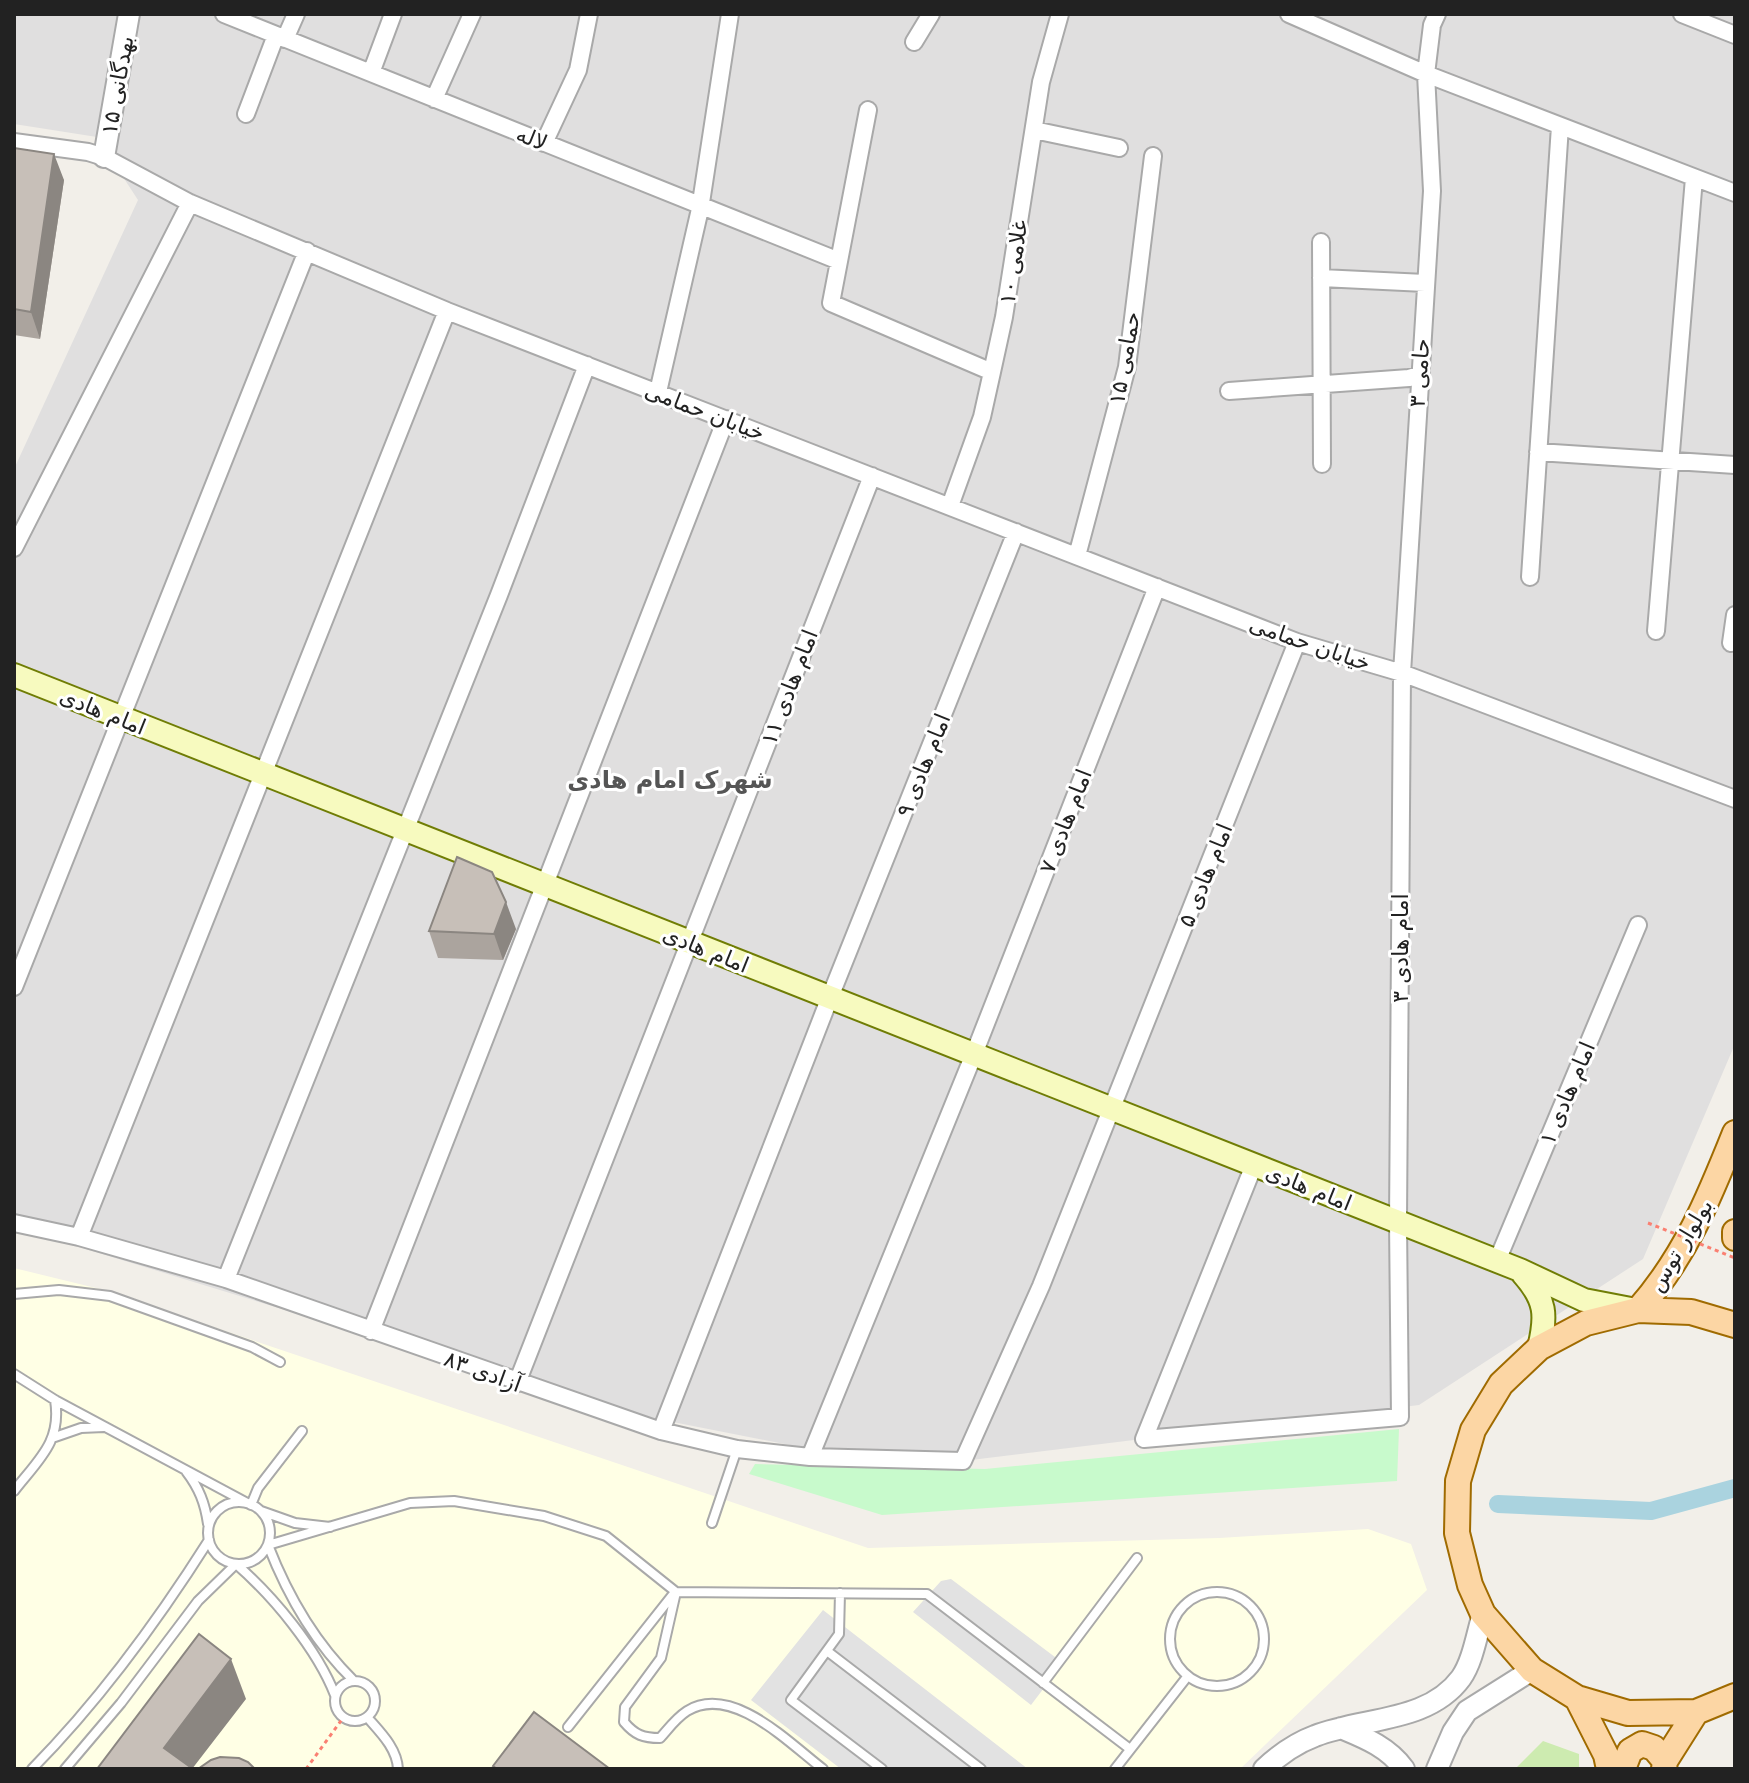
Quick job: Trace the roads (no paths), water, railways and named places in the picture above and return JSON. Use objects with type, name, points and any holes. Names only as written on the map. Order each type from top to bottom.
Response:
[{"type":"main road","name":"امام هادی","points":[[14,675],[1520,1270],[1584,1300],[1638,1310]]},
{"type":"main road","name":"بولوار توس","points":[[1638,1310],[1658,1287],[1702,1215],[1735,1133]]},
{"type":"main road","points":[[1520,1270],[1539,1292],[1546,1320],[1539,1348]]},
{"type":"main road","points":[[1735,1325],[1691,1312],[1638,1310],[1586,1323],[1539,1348],[1501,1384],[1473,1430],[1458,1481],[1457,1533],[1470,1585],[1483,1614],[1532,1670],[1577,1698],[1628,1713],[1696,1712],[1735,1696]]},
{"type":"main road","points":[[1577,1698],[1606,1755],[1609,1769]]},
{"type":"main road","points":[[1623,1769],[1630,1751],[1642,1744],[1654,1748],[1665,1765],[1696,1712]]},
{"type":"street","name":"بهدگانی ۱۵","points":[[104,157],[129,14]]},
{"type":"street","name":"لاله","points":[[224,14],[839,261]]},
{"type":"street","points":[[246,114],[280,37],[296,14]]},
{"type":"street","points":[[371,73],[393,14]]},
{"type":"street","points":[[434,99],[472,14]]},
{"type":"street","points":[[544,143],[578,70],[589,14]]},
{"type":"street","points":[[658,392],[700,206],[730,14]]},
{"type":"street","points":[[914,42],[931,14]]},
{"type":"street","name":"غلامی ۱۰","points":[[950,506],[982,417],[1004,317],[1041,82],[1060,14]]},
{"type":"street","points":[[1289,14],[1426,74],[1735,193]]},
{"type":"street","name":"حامی ۳","points":[[1402,673],[1432,191],[1426,74],[1432,25],[1437,14]]},
{"type":"street","points":[[1682,14],[1735,35]]},
{"type":"street","points":[[868,110],[831,303],[992,372]]},
{"type":"street","points":[[1530,577],[1560,126]]},
{"type":"street","points":[[1034,130],[1119,148]]},
{"type":"street","name":"خیابان حمامی","points":[[14,142],[104,157],[190,203],[447,311],[1297,642],[1402,673],[1735,799]]},
{"type":"street","name":"حمامی ۱۵","points":[[1077,556],[1127,367],[1153,156]]},
{"type":"street","points":[[1656,631],[1694,178]]},
{"type":"street","points":[[14,548],[190,203]]},
{"type":"street","points":[[1321,242],[1322,464]]},
{"type":"street","points":[[14,987],[307,251]]},
{"type":"street","points":[[1321,278],[1425,283]]},
{"type":"street","points":[[79,1237],[447,311]]},
{"type":"street","points":[[226,1279],[499,595],[587,365]]},
{"type":"street","points":[[1229,391],[1322,386],[1419,375]]},
{"type":"street","points":[[371,1331],[726,419]]},
{"type":"street","points":[[1538,452],[1735,465]]},
{"type":"street","name":"امام هادی ۱۱","points":[[517,1383],[872,476]]},
{"type":"street","name":"امام هادی ۹","points":[[661,1431],[1016,532]]},
{"type":"street","name":"امام هادی ۷","points":[[810,1457],[974,1054],[1157,587]]},
{"type":"street","points":[[1731,643],[1735,615]]},
{"type":"street","name":"امام هادی ۵","points":[[963,1461],[1041,1286],[1297,642]]},
{"type":"street","name":"امام هادی ۳","points":[[1254,1165],[1144,1439],[1400,1417],[1398,1222],[1402,673]]},
{"type":"street","name":"امام هادی ۱","points":[[1497,1261],[1638,925]]},
{"type":"street","name":"آزادی ۸۳","points":[[14,1223],[79,1237],[226,1279],[735,1457],[963,1461]]},
{"type":"street","points":[[1264,1769],[1288,1749],[1315,1736],[1425,1708],[1448,1692],[1463,1675],[1483,1614]]},
{"type":"street","points":[[1437,1769],[1453,1732],[1467,1711],[1532,1670]]},
{"type":"street","points":[[1341,1728],[1377,1744],[1397,1759],[1404,1769]]},
{"type":"lane","points":[[14,1294],[59,1290],[110,1296],[252,1347],[280,1362]]},
{"type":"lane","points":[[14,1374],[55,1400],[255,1507],[295,1523],[334,1527]]},
{"type":"lane","points":[[14,1491],[55,1437],[58,1418],[55,1400]]},
{"type":"lane","points":[[55,1437],[81,1428],[108,1427]]},
{"type":"lane","points":[[255,1507],[258,1488],[302,1431]]},
{"type":"lane","points":[[712,1523],[735,1457]]},
{"type":"lane","points":[[32,1769],[102,1688],[181,1585],[208,1535],[210,1521],[223,1506],[232,1503],[255,1507],[269,1526],[268,1545],[284,1587],[340,1668],[354,1681],[366,1684],[374,1694],[374,1707],[367,1717],[355,1721],[343,1718],[336,1708],[328,1677],[270,1595],[236,1564],[219,1556],[208,1535],[206,1507],[197,1486],[183,1468]]},
{"type":"lane","points":[[65,1769],[121,1703],[198,1601],[236,1564],[255,1560],[268,1545],[410,1503],[454,1501],[544,1516],[606,1536],[676,1592],[927,1594],[1130,1749]]},
{"type":"lane","points":[[1043,1683],[1137,1558]]},
{"type":"lane","points":[[568,1727],[676,1592]]},
{"type":"lane","points":[[676,1592],[661,1658],[625,1707],[624,1722],[644,1738],[660,1738],[690,1709],[729,1705],[747,1711],[823,1769]]},
{"type":"lane","points":[[840,1593],[839,1634],[791,1700],[882,1769]]},
{"type":"lane","points":[[1203,1593],[1233,1594],[1246,1602],[1263,1626],[1261,1656],[1254,1669],[1230,1685],[1215,1687],[1187,1677],[1177,1666],[1169,1637],[1179,1610],[1203,1593]]},
{"type":"lane","points":[[827,1651],[981,1769]]},
{"type":"lane","points":[[1115,1769],[1187,1677]]},
{"type":"lane","points":[[335,1695],[342,1685],[354,1681]]},
{"type":"lane","points":[[367,1717],[388,1742],[398,1762],[398,1769]]},
{"type":"waterway","points":[[1498,1504],[1651,1511],[1735,1488]]},
{"type":"district","name":"شهرک امام هادی","points":[[670,780]]}]
